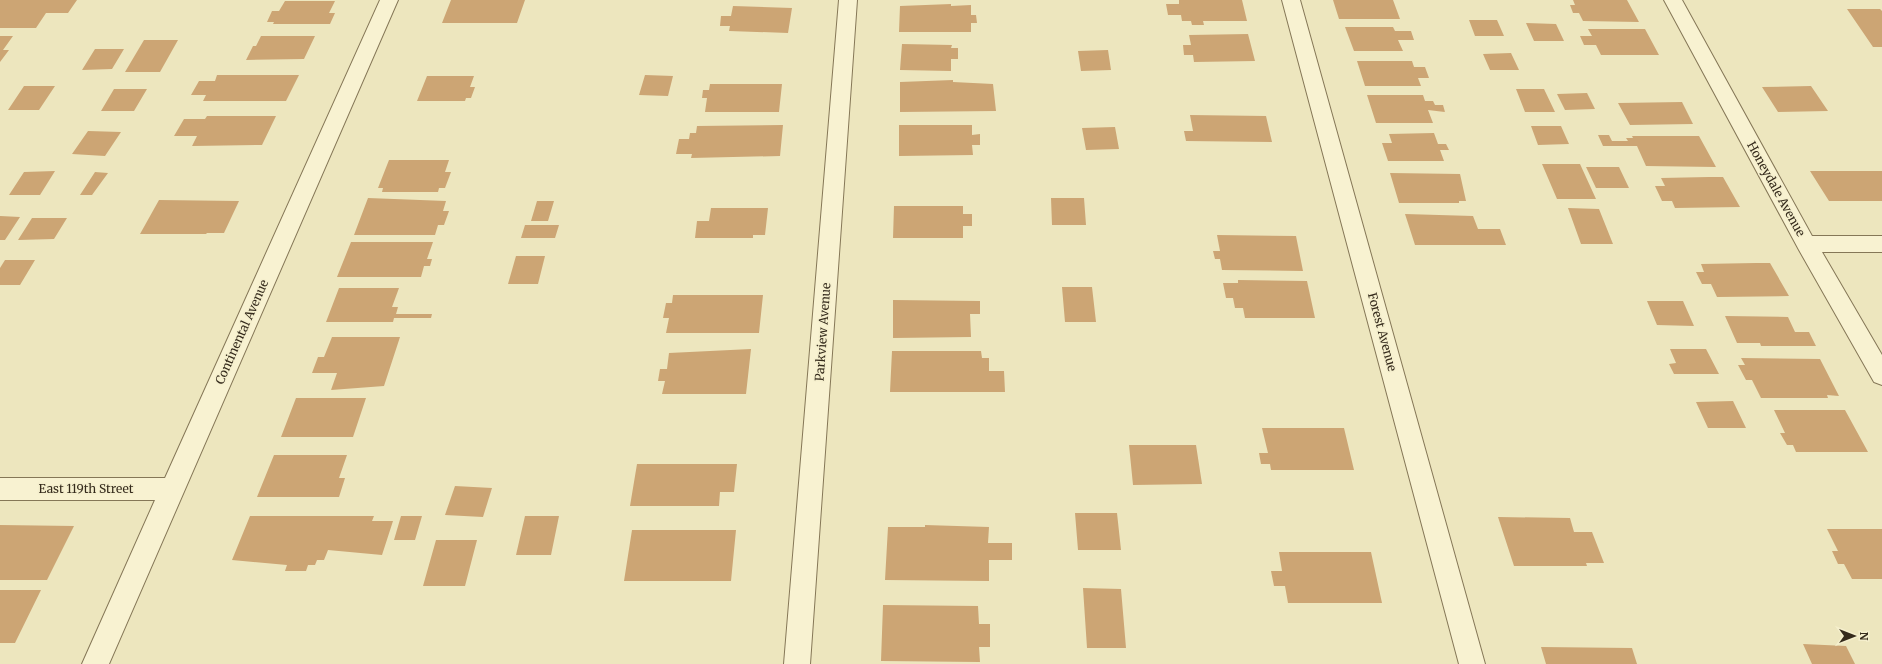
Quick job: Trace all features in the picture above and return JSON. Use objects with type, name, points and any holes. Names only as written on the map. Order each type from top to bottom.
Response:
[{"type":"street","name":"Continental Avenue","points":[[95,664],[389,0]]},
{"type":"street","name":"Parkview Avenue","points":[[797,664],[848,0]]},
{"type":"street","name":"Forest Avenue","points":[[1291,0],[1472,664]]},
{"type":"street","name":"Honeydale Avenue","points":[[1673,0],[1806,244],[1882,375]]},
{"type":"street","points":[[1806,244],[1882,244]]},
{"type":"street","name":"East 119th Street","points":[[0,489],[173,489]]},
{"type":"building","points":[[0,0],[77,0],[68,13],[46,13],[36,28],[0,28]]},
{"type":"building","points":[[451,0],[525,0],[517,23],[442,23]]},
{"type":"building","points":[[1179,0],[1242,0],[1247,21],[1203,21],[1204,25],[1192,25],[1191,21],[1182,21],[1181,15],[1168,15],[1166,4],[1179,4]]},
{"type":"building","points":[[1333,0],[1393,0],[1400,19],[1339,19]]},
{"type":"building","points":[[1573,0],[1627,0],[1639,22],[1583,21],[1579,13],[1573,13],[1570,5],[1575,5]]},
{"type":"building","points":[[285,1],[335,1],[329,13],[335,13],[330,24],[273,24],[274,22],[267,22],[272,11],[279,11]]},
{"type":"building","points":[[951,4],[951,6],[971,5],[971,15],[976,15],[977,23],[971,23],[971,32],[899,32],[900,6]]},
{"type":"building","points":[[733,6],[792,8],[788,33],[729,31],[730,26],[720,26],[721,16],[731,16]]},
{"type":"building","points":[[1847,9],[1880,9],[1882,11],[1882,47],[1873,47]]},
{"type":"building","points":[[1469,20],[1497,20],[1504,36],[1475,36]]},
{"type":"building","points":[[1526,23],[1556,24],[1564,41],[1534,41]]},
{"type":"building","points":[[1345,27],[1393,27],[1395,31],[1411,31],[1414,40],[1398,40],[1403,51],[1354,51]]},
{"type":"building","points":[[1588,29],[1645,29],[1659,55],[1601,55],[1596,45],[1584,45],[1580,36],[1592,36]]},
{"type":"building","points":[[1248,34],[1255,61],[1194,62],[1193,55],[1184,55],[1183,45],[1191,45],[1189,35]]},
{"type":"building","points":[[0,36],[13,36],[3,50],[9,50],[0,62]]},
{"type":"building","points":[[261,36],[315,36],[304,59],[246,60],[253,46],[256,46]]},
{"type":"building","points":[[144,40],[178,40],[160,72],[125,72]]},
{"type":"building","points":[[902,44],[952,45],[951,48],[958,48],[958,59],[951,59],[951,71],[900,70]]},
{"type":"building","points":[[95,49],[124,49],[112,69],[82,70]]},
{"type":"building","points":[[1108,50],[1111,70],[1081,71],[1078,51]]},
{"type":"building","points":[[1511,53],[1519,70],[1490,70],[1483,54]]},
{"type":"building","points":[[1357,61],[1412,61],[1414,67],[1425,67],[1429,78],[1418,78],[1421,86],[1365,86]]},
{"type":"building","points":[[217,75],[299,75],[286,101],[203,101],[206,95],[191,95],[199,81],[215,81]]},
{"type":"building","points":[[645,75],[673,76],[668,96],[639,95]]},
{"type":"building","points":[[427,76],[474,76],[470,87],[475,87],[471,98],[466,98],[465,101],[417,101]]},
{"type":"building","points":[[953,80],[953,82],[993,84],[996,111],[900,112],[900,82]]},
{"type":"building","points":[[710,84],[782,84],[779,112],[705,112],[707,98],[702,98],[703,90],[709,90]]},
{"type":"building","points":[[24,86],[55,86],[39,110],[8,110]]},
{"type":"building","points":[[1811,86],[1828,111],[1778,112],[1762,87]]},
{"type":"building","points":[[114,89],[147,89],[134,111],[101,111]]},
{"type":"building","points":[[1516,89],[1544,89],[1555,112],[1525,112]]},
{"type":"building","points":[[1587,93],[1595,109],[1565,110],[1557,94]]},
{"type":"building","points":[[1367,95],[1423,95],[1425,101],[1433,101],[1435,105],[1443,105],[1445,112],[1428,110],[1433,123],[1376,123]]},
{"type":"building","points":[[1682,102],[1693,124],[1630,125],[1618,103]]},
{"type":"building","points":[[1190,115],[1266,116],[1272,142],[1186,141],[1184,131],[1193,131]]},
{"type":"building","points":[[207,116],[276,116],[262,145],[192,146],[197,136],[174,136],[184,119],[205,119]]},
{"type":"building","points":[[783,125],[780,156],[691,158],[692,154],[676,154],[679,139],[689,139],[690,133],[696,133],[697,126]]},
{"type":"building","points":[[899,125],[972,125],[972,135],[980,134],[980,145],[972,145],[973,155],[899,156]]},
{"type":"building","points":[[1531,126],[1561,126],[1569,144],[1538,145]]},
{"type":"building","points":[[1115,127],[1119,149],[1086,150],[1082,128]]},
{"type":"building","points":[[88,131],[121,132],[105,156],[72,154]]},
{"type":"building","points":[[1434,133],[1438,144],[1446,144],[1449,150],[1440,150],[1444,161],[1388,161],[1382,143],[1392,143],[1389,134]]},
{"type":"building","points":[[1598,135],[1609,135],[1612,141],[1628,141],[1626,138],[1633,138],[1632,136],[1699,136],[1716,167],[1646,166],[1637,146],[1603,146]]},
{"type":"building","points":[[389,160],[449,160],[445,172],[451,172],[445,188],[439,188],[438,192],[382,192],[383,188],[378,188]]},
{"type":"building","points":[[1542,164],[1580,164],[1596,199],[1557,199]]},
{"type":"building","points":[[1586,167],[1619,167],[1629,188],[1596,188]]},
{"type":"building","points":[[55,171],[40,195],[9,195],[24,172]]},
{"type":"building","points":[[1810,171],[1882,171],[1882,201],[1829,201]]},
{"type":"building","points":[[95,172],[108,173],[92,195],[80,195]]},
{"type":"building","points":[[1390,173],[1460,174],[1466,201],[1459,201],[1459,203],[1399,203]]},
{"type":"building","points":[[1723,177],[1740,207],[1675,208],[1672,201],[1662,201],[1655,186],[1665,186],[1661,178]]},
{"type":"building","points":[[368,198],[446,201],[443,211],[449,211],[444,225],[438,225],[435,235],[354,235]]},
{"type":"building","points":[[1051,198],[1084,198],[1086,225],[1052,225]]},
{"type":"building","points":[[159,200],[239,201],[224,233],[140,234]]},
{"type":"building","points":[[537,201],[554,201],[548,221],[531,221]]},
{"type":"building","points":[[894,206],[963,206],[963,214],[972,214],[972,226],[963,226],[963,238],[893,238]]},
{"type":"building","points":[[711,208],[768,208],[765,235],[753,235],[753,238],[695,238],[697,221],[709,221]]},
{"type":"building","points":[[1568,208],[1599,209],[1613,244],[1581,244]]},
{"type":"building","points":[[1405,214],[1473,216],[1478,229],[1500,229],[1506,245],[1415,245]]},
{"type":"building","points":[[0,216],[20,217],[5,240],[0,240]]},
{"type":"building","points":[[32,218],[67,218],[54,239],[18,240]]},
{"type":"building","points":[[525,225],[559,225],[555,238],[521,238]]},
{"type":"building","points":[[1217,235],[1296,236],[1303,271],[1222,270],[1220,259],[1215,259],[1213,251],[1220,251]]},
{"type":"building","points":[[351,242],[433,242],[427,259],[432,259],[430,266],[424,266],[421,277],[337,277]]},
{"type":"building","points":[[516,256],[545,256],[538,284],[508,284]]},
{"type":"building","points":[[5,260],[35,260],[20,285],[0,285],[0,268]]},
{"type":"building","points":[[1770,263],[1789,296],[1717,297],[1711,284],[1702,284],[1696,272],[1704,272],[1701,264]]},
{"type":"building","points":[[1238,280],[1307,281],[1315,318],[1245,318],[1243,308],[1235,308],[1233,298],[1226,298],[1223,283],[1238,283]]},
{"type":"building","points":[[1062,287],[1092,287],[1096,322],[1065,322]]},
{"type":"building","points":[[339,288],[399,288],[392,307],[398,307],[396,314],[432,314],[431,318],[394,318],[393,322],[326,322]]},
{"type":"building","points":[[673,295],[763,295],[759,333],[666,333],[669,318],[663,318],[666,303],[672,303]]},
{"type":"building","points":[[893,300],[980,301],[980,314],[970,314],[971,337],[893,338]]},
{"type":"building","points":[[1647,301],[1683,301],[1694,326],[1657,325]]},
{"type":"building","points":[[1725,316],[1788,317],[1795,332],[1809,332],[1816,346],[1761,346],[1760,343],[1737,343]]},
{"type":"building","points":[[332,337],[400,337],[384,386],[331,390],[337,373],[312,373],[318,357],[324,357]]},
{"type":"building","points":[[751,349],[746,394],[662,394],[665,381],[658,381],[660,369],[667,369],[669,353]]},
{"type":"building","points":[[1670,349],[1706,349],[1719,374],[1674,374],[1669,364],[1676,363]]},
{"type":"building","points":[[892,351],[981,351],[982,358],[989,358],[989,371],[1004,371],[1005,392],[890,392]]},
{"type":"building","points":[[1741,358],[1820,359],[1839,396],[1827,395],[1828,398],[1761,398],[1752,380],[1746,380],[1738,365],[1745,365]]},
{"type":"building","points":[[296,398],[366,398],[353,437],[281,437]]},
{"type":"building","points":[[1733,401],[1746,428],[1708,428],[1696,402]]},
{"type":"building","points":[[1774,410],[1845,410],[1868,452],[1796,452],[1793,445],[1787,445],[1780,433],[1785,433]]},
{"type":"building","points":[[1262,428],[1344,428],[1354,470],[1271,470],[1270,464],[1261,464],[1259,453],[1268,453]]},
{"type":"building","points":[[1129,445],[1196,445],[1202,484],[1133,485]]},
{"type":"building","points":[[274,455],[347,455],[339,478],[345,478],[339,497],[257,497]]},
{"type":"building","points":[[637,464],[737,464],[734,492],[720,492],[719,506],[630,506]]},
{"type":"building","points":[[455,486],[492,488],[483,517],[445,515]]},
{"type":"building","points":[[1075,513],[1117,513],[1121,550],[1078,550]]},
{"type":"building","points":[[250,516],[374,516],[372,521],[393,521],[382,555],[328,550],[324,560],[317,560],[315,565],[308,565],[306,571],[285,571],[287,565],[232,560]]},
{"type":"building","points":[[401,516],[422,516],[415,540],[394,540]]},
{"type":"building","points":[[525,516],[559,516],[551,555],[516,555]]},
{"type":"building","points":[[1498,517],[1570,518],[1574,532],[1592,532],[1604,563],[1586,563],[1587,566],[1514,566]]},
{"type":"building","points":[[0,525],[74,526],[47,580],[0,580]]},
{"type":"building","points":[[925,525],[989,527],[988,543],[1012,543],[1012,560],[989,560],[989,581],[885,580],[888,527],[925,527]]},
{"type":"building","points":[[1827,529],[1882,529],[1882,579],[1852,579],[1844,564],[1838,564],[1832,551],[1838,551]]},
{"type":"building","points":[[632,530],[736,530],[731,581],[624,581]]},
{"type":"building","points":[[436,540],[477,540],[465,586],[423,586]]},
{"type":"building","points":[[1279,552],[1371,552],[1382,603],[1288,603],[1285,586],[1274,586],[1271,571],[1282,571]]},
{"type":"building","points":[[1083,588],[1121,589],[1126,648],[1087,648]]},
{"type":"building","points":[[0,590],[41,590],[15,643],[0,643]]},
{"type":"building","points":[[883,605],[978,606],[979,624],[990,624],[990,647],[979,647],[980,662],[881,661]]},
{"type":"building","points":[[1803,644],[1846,646],[1855,664],[1812,664]]},
{"type":"building","points":[[1541,647],[1632,648],[1637,664],[1546,664]]}]
